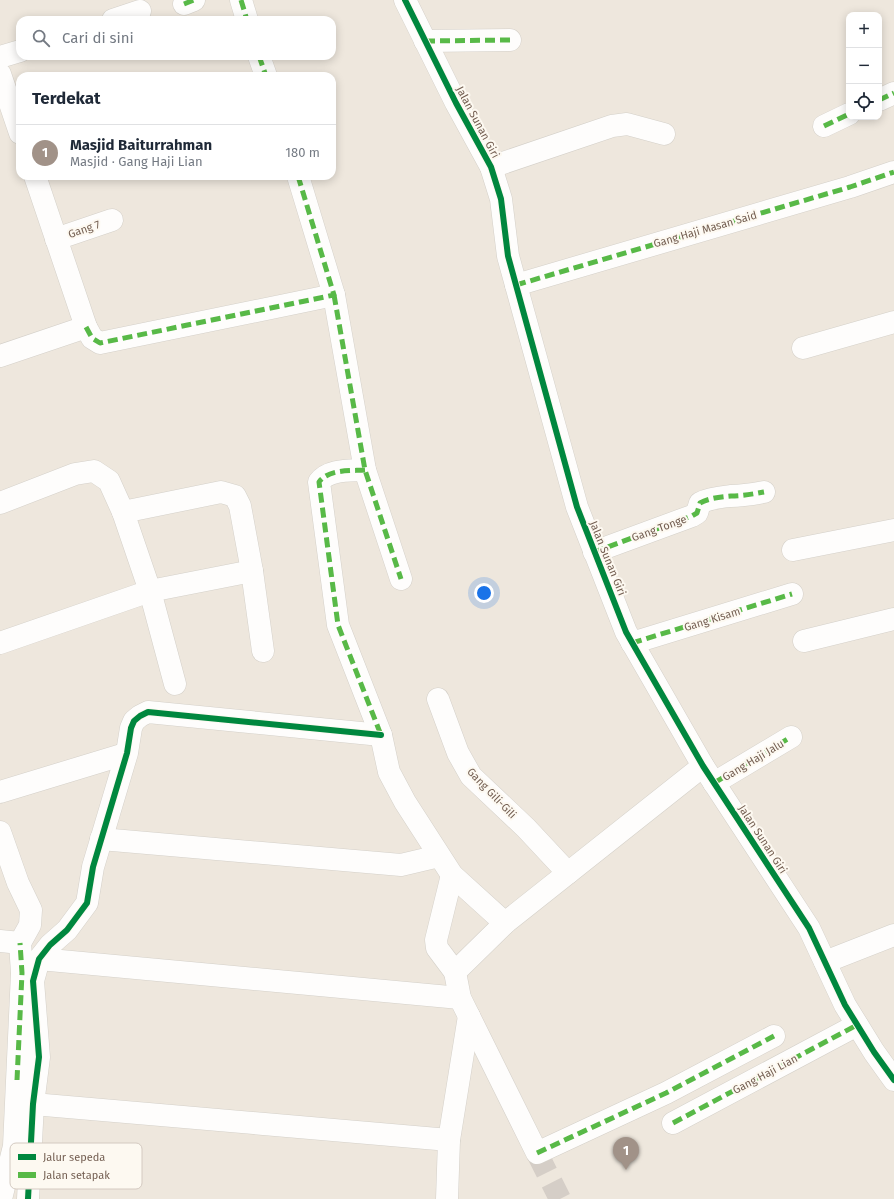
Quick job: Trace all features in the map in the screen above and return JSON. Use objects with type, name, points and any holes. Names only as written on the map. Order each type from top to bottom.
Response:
[{"type":"street","points":[[241,0],[246,16]]},
{"type":"street","name":"Jalan Sunan Giri","points":[[405,0],[456,103],[491,168],[500,199],[508,256],[577,507],[632,644],[709,775],[809,928],[845,1006],[894,1080]]},
{"type":"street","points":[[125,16],[140,11]]},
{"type":"street","points":[[425,41],[510,40]]},
{"type":"street","points":[[0,57],[16,52]]},
{"type":"street","points":[[260,60],[265,72]]},
{"type":"street","points":[[0,74],[16,121]]},
{"type":"street","points":[[882,99],[894,93]]},
{"type":"street","points":[[824,126],[846,115]]},
{"type":"street","points":[[491,168],[612,126],[627,124],[664,134]]},
{"type":"street","name":"Gang Haji Masan Said","points":[[516,285],[850,187],[894,172]]},
{"type":"street","points":[[36,180],[86,327],[92,338],[100,343],[334,295]]},
{"type":"street","points":[[299,180],[334,295],[364,470],[401,579]]},
{"type":"street","name":"Gang 7","points":[[56,239],[112,220]]},
{"type":"street","points":[[804,348],[894,322]]},
{"type":"street","points":[[0,356],[86,327]]},
{"type":"street","points":[[364,470],[330,473],[323,477],[319,482],[338,625],[381,735],[389,772],[405,802],[452,875],[505,923]]},
{"type":"street","points":[[0,502],[75,474],[94,471],[109,481],[123,512],[150,591],[175,684]]},
{"type":"street","points":[[123,512],[221,492],[235,496],[240,506],[252,571],[263,651]]},
{"type":"street","name":"Gang Tonge","points":[[594,552],[692,516],[697,512],[703,501],[724,496],[764,492]]},
{"type":"street","points":[[793,550],[894,530]]},
{"type":"street","points":[[0,643],[150,591],[252,571]]},
{"type":"street","name":"Gang Kisam","points":[[632,644],[792,594]]},
{"type":"street","points":[[804,641],[894,618]]},
{"type":"street","name":"Gang Gili-Gili","points":[[438,699],[458,752],[471,776],[526,828],[568,873]]},
{"type":"street","points":[[31,1143],[33,1104],[39,1057],[33,981],[40,958],[50,945],[67,930],[88,903],[93,867],[127,754],[131,728],[134,721],[148,712],[381,735]]},
{"type":"street","name":"Gang Haji Jalu","points":[[455,972],[505,923],[568,873],[709,775],[791,738]]},
{"type":"street","points":[[0,792],[125,754]]},
{"type":"street","points":[[0,832],[18,883],[31,910],[30,925],[10,942],[22,973],[8,1079],[14,1143]]},
{"type":"street","points":[[101,839],[401,865],[439,856]]},
{"type":"street","points":[[452,875],[436,940],[437,948],[455,972],[465,1007],[537,1154],[666,1094],[774,1036]]},
{"type":"street","points":[[825,962],[894,935]]},
{"type":"street","points":[[40,958],[465,1007]]},
{"type":"street","points":[[447,1199],[449,1140],[465,1007]]},
{"type":"street","name":"Gang Haji Lian","points":[[673,1123],[857,1025]]},
{"type":"street","points":[[33,1104],[449,1140]]},
{"type":"street","points":[[1,1199],[10,1162]]},
{"type":"street","points":[[28,1199],[29,1189]]},
{"type":"shaded area","points":[[0,0],[894,0],[894,1199],[0,1199]]},
{"type":"tunnel","points":[[537,1153],[560,1199]]},
{"type":"marked path","points":[[184,4],[194,0]]},
{"type":"marked path","points":[[241,0],[246,16]]},
{"type":"marked path","points":[[425,41],[510,40]]},
{"type":"marked path","points":[[260,60],[265,72]]},
{"type":"marked path","points":[[882,99],[894,93]]},
{"type":"marked path","points":[[824,126],[846,115]]},
{"type":"marked path","points":[[516,285],[850,187],[894,172]]},
{"type":"marked path","points":[[86,327],[92,338],[100,343],[334,295],[299,180]]},
{"type":"marked path","points":[[334,295],[365,470],[401,579]]},
{"type":"marked path","points":[[365,470],[334,473],[328,475],[319,482],[338,625],[381,735]]},
{"type":"marked path","points":[[594,552],[692,516],[697,513],[700,503],[707,500],[719,497],[764,492]]},
{"type":"marked path","points":[[632,643],[792,594]]},
{"type":"marked path","points":[[714,783],[791,737]]},
{"type":"marked path","points":[[17,1080],[22,973],[20,943]]},
{"type":"marked path","points":[[673,1123],[857,1025]]},
{"type":"marked path","points":[[537,1153],[666,1093],[774,1036]]},
{"type":"cycle path","points":[[405,0],[456,103],[491,167],[501,199],[508,256],[577,507],[626,632],[703,766],[809,928],[845,1005],[874,1052],[894,1080]]},
{"type":"cycle path","points":[[31,1143],[33,1104],[39,1057],[33,981],[39,959],[50,945],[67,930],[87,903],[93,867],[127,753],[131,728],[134,721],[148,712],[381,735]]},
{"type":"cycle path","points":[[28,1199],[29,1189]]},
{"type":"place","name":"Masjid Baiturrahman","points":[[626,1170]]}]
